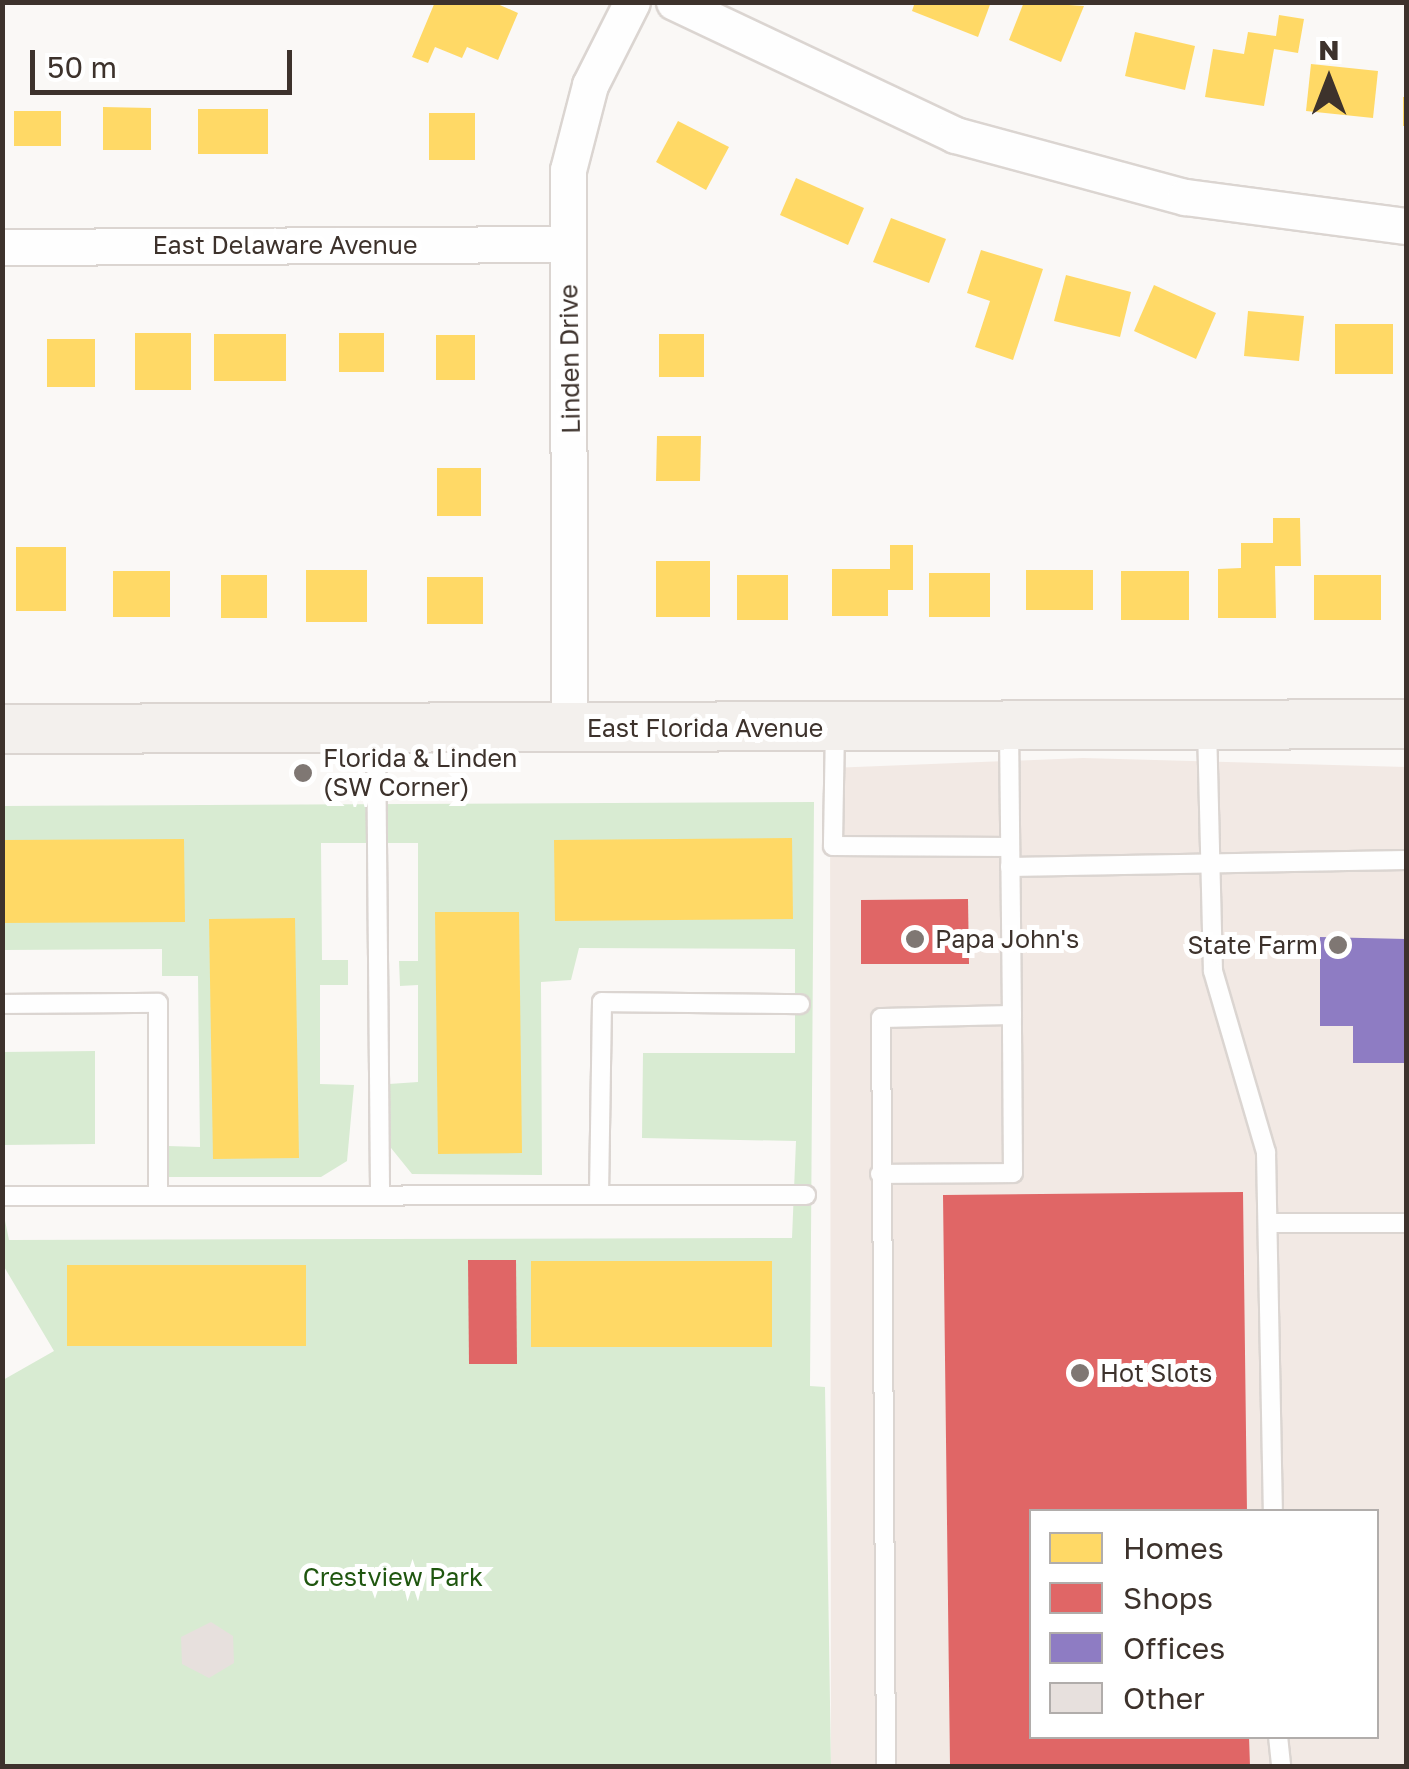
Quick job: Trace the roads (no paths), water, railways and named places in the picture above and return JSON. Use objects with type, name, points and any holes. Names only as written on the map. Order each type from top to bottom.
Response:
[{"type":"main road","name":"East Florida Avenue","points":[[2,730],[1406,724]]},
{"type":"street","name":"Linden Drive","points":[[569,729],[568,244],[574,131],[632,2]]},
{"type":"street","points":[[674,2],[866,99],[992,146],[1185,197],[1406,226]]},
{"type":"street","name":"East Delaware Avenue","points":[[2,247],[568,244]]},
{"type":"lane","points":[[880,1174],[1013,1173],[1008,726]]},
{"type":"lane","points":[[1208,726],[1213,971],[1266,1152],[1273,1509]]},
{"type":"lane","points":[[376,728],[380,1195]]},
{"type":"lane","points":[[835,728],[834,846],[1010,848]]},
{"type":"lane","points":[[1010,867],[1406,860]]},
{"type":"lane","points":[[598,1194],[602,1002],[800,1004]]},
{"type":"lane","points":[[2,1004],[158,1003],[158,1195]]},
{"type":"lane","points":[[886,1766],[880,1018],[1012,1014]]},
{"type":"lane","points":[[2,1196],[806,1195]]},
{"type":"lane","points":[[1268,1223],[1406,1223]]},
{"type":"lane","points":[[1278,1739],[1281,1766]]},
{"type":"place","name":"Florida & Linden (SW Corner)","points":[[303,773]]},
{"type":"place","name":"Papa John's","points":[[915,939]]},
{"type":"place","name":"State Farm","points":[[1338,945]]},
{"type":"place","name":"Hot Slots","points":[[1080,1373]]},
{"type":"park label","name":"Crestview Park","points":[[393,1577]]}]
